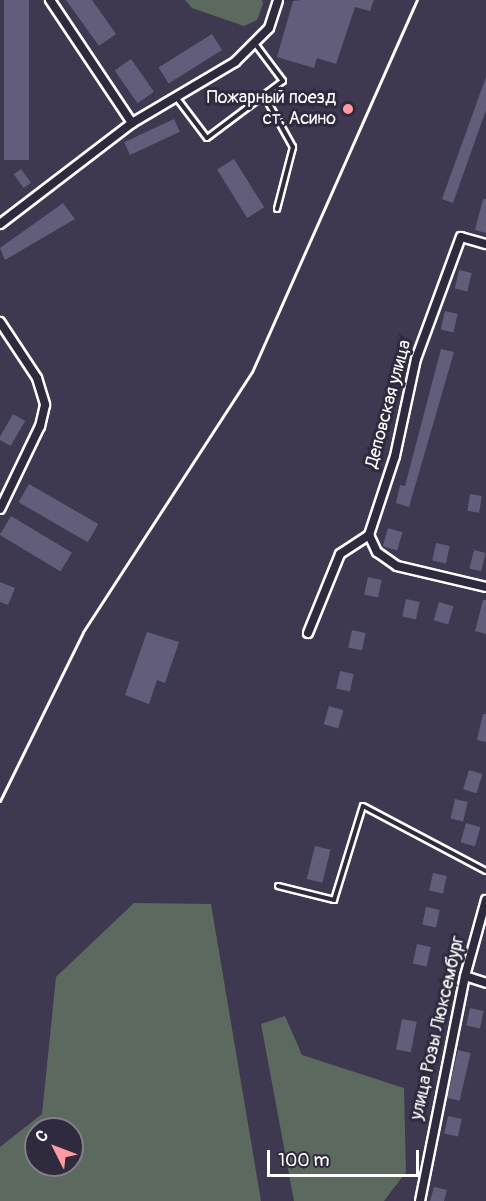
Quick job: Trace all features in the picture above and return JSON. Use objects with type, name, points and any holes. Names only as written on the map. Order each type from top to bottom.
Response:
[{"type":"street","points":[[50,0],[132,123]]},
{"type":"street","points":[[0,224],[132,123],[256,45],[268,28],[278,0]]},
{"type":"street","name":"Деповская улица","points":[[369,535],[395,456],[416,359],[461,237],[486,244]]},
{"type":"street","points":[[0,322],[37,378],[45,405],[40,426],[0,509]]},
{"type":"street","points":[[308,633],[340,554],[369,535],[377,552],[396,566],[486,587]]},
{"type":"street","name":"улица Розы Люксембург","points":[[420,1201],[465,976],[486,900]]},
{"type":"street","points":[[465,976],[486,983]]},
{"type":"lane","points":[[176,97],[207,138],[283,81],[256,45]]},
{"type":"lane","points":[[264,95],[293,147],[277,209]]},
{"type":"lane","points":[[278,886],[334,900],[363,806],[486,871]]},
{"type":"green space","points":[[185,0],[262,0],[263,4],[257,20],[244,26],[192,8]]},
{"type":"green space","points":[[134,903],[211,904],[261,1201],[0,1201],[0,1147],[24,1128],[24,1177],[84,1177],[84,1117],[38,1117],[42,1114],[56,977]]},
{"type":"green space","points":[[285,1016],[302,1055],[404,1088],[406,1172],[384,1201],[294,1201],[261,1024]]},
{"type":"building","points":[[4,0],[29,0],[29,160],[4,160]]},
{"type":"building","points":[[66,0],[92,0],[116,34],[99,46]]},
{"type":"building","points":[[374,0],[370,11],[355,7],[336,64],[317,58],[314,68],[277,57],[293,1]]},
{"type":"building","points":[[212,34],[222,50],[169,83],[159,67]]},
{"type":"building","points":[[131,59],[154,92],[138,103],[115,70]]},
{"type":"building","points":[[486,77],[486,110],[453,203],[442,199]]},
{"type":"building","points":[[174,119],[180,132],[130,155],[124,142]]},
{"type":"building","points":[[234,159],[264,207],[247,218],[217,170]]},
{"type":"building","points":[[21,169],[31,183],[24,188],[14,174]]},
{"type":"building","points":[[483,199],[486,199],[486,233],[475,230]]},
{"type":"building","points":[[63,203],[75,219],[5,260],[0,248]]},
{"type":"building","points":[[459,270],[472,273],[467,291],[455,289]]},
{"type":"building","points":[[445,311],[458,314],[453,332],[441,330]]},
{"type":"building","points":[[441,349],[454,352],[409,507],[396,503],[400,485],[405,486]]},
{"type":"building","points":[[13,414],[25,421],[11,446],[0,440],[0,437]]},
{"type":"building","points":[[29,484],[98,524],[88,542],[18,502]]},
{"type":"building","points":[[470,494],[482,496],[479,513],[467,511]]},
{"type":"building","points":[[11,516],[72,553],[61,571],[0,535]]},
{"type":"building","points":[[388,528],[402,532],[397,550],[383,546]]},
{"type":"building","points":[[436,543],[450,546],[446,564],[432,561]]},
{"type":"building","points":[[474,550],[486,553],[481,571],[469,568]]},
{"type":"building","points":[[368,577],[382,580],[378,598],[364,595]]},
{"type":"building","points":[[0,582],[15,588],[8,605],[0,602]]},
{"type":"building","points":[[406,599],[420,602],[416,620],[402,617]]},
{"type":"building","points":[[483,600],[486,600],[486,634],[475,631]]},
{"type":"building","points":[[439,602],[453,606],[448,624],[434,620]]},
{"type":"building","points":[[352,630],[366,633],[362,651],[348,648]]},
{"type":"building","points":[[147,632],[179,642],[165,683],[157,680],[149,704],[125,695]]},
{"type":"building","points":[[340,671],[354,674],[350,692],[336,689]]},
{"type":"building","points":[[329,706],[343,710],[338,728],[324,724]]},
{"type":"building","points":[[483,714],[486,714],[486,742],[477,740]]},
{"type":"building","points":[[469,770],[482,774],[477,793],[463,789]]},
{"type":"building","points":[[455,799],[468,802],[463,821],[451,818]]},
{"type":"building","points":[[466,823],[480,827],[475,846],[460,842]]},
{"type":"building","points":[[315,846],[331,850],[322,883],[307,879]]},
{"type":"building","points":[[433,873],[447,876],[443,894],[429,891]]},
{"type":"building","points":[[426,907],[440,910],[436,928],[422,925]]},
{"type":"building","points":[[417,944],[431,947],[427,966],[413,964]]},
{"type":"building","points":[[470,1008],[484,1011],[480,1029],[466,1026]]},
{"type":"building","points":[[402,1019],[417,1022],[411,1052],[396,1049]]},
{"type":"building","points":[[458,1050],[471,1053],[460,1101],[447,1098]]},
{"type":"building","points":[[448,1116],[462,1119],[458,1137],[444,1134]]},
{"type":"building","points":[[434,1187],[447,1190],[444,1201],[430,1201]]},
{"type":"railway","points":[[0,801],[83,632],[252,372],[417,0]]},
{"type":"place","name":"Пожарный поезд ст. Асино","points":[[348,109]]}]
